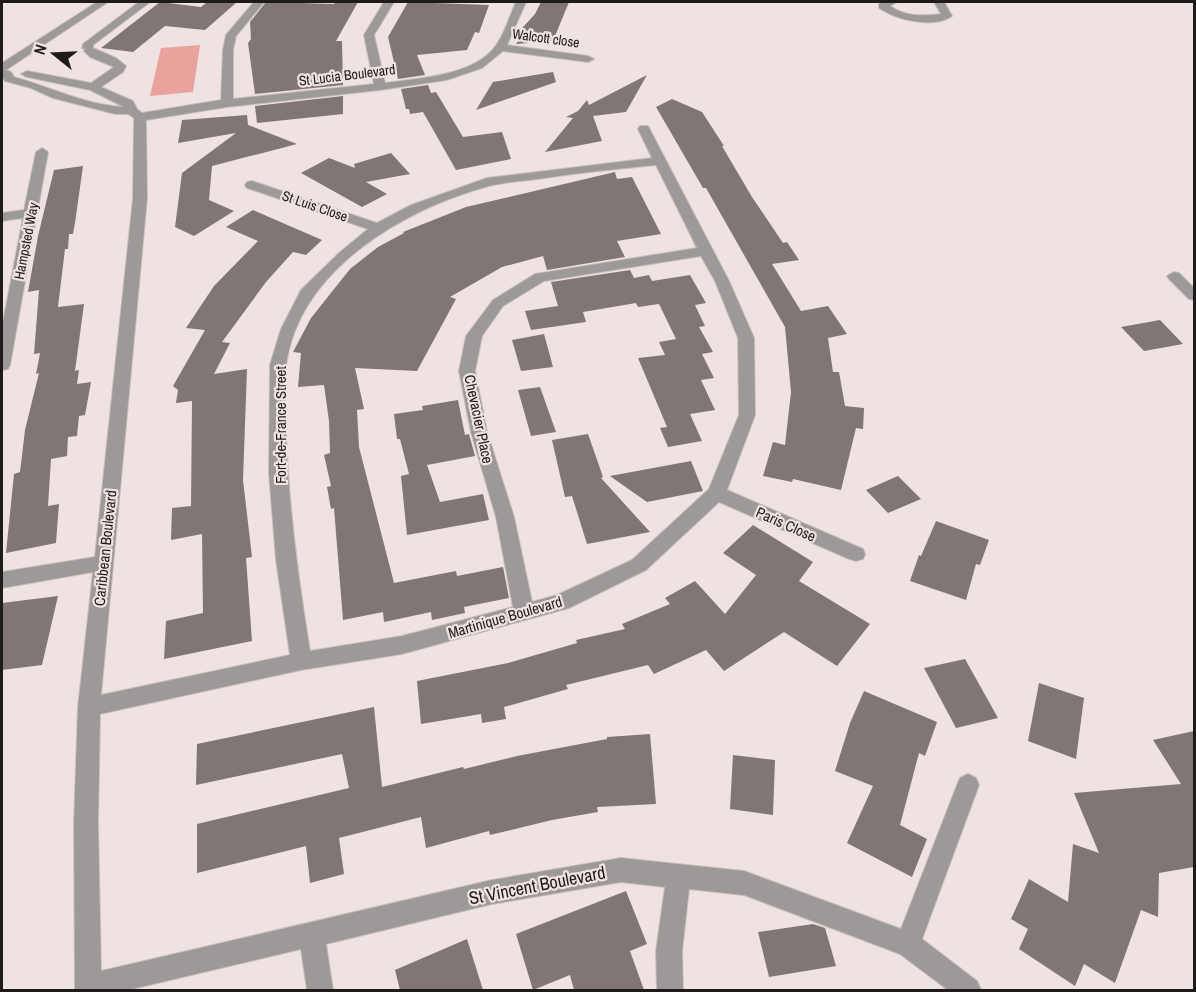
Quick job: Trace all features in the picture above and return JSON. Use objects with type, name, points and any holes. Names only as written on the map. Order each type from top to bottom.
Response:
[{"type":"street","points":[[3,72],[103,2]]},
{"type":"street","points":[[93,87],[119,70],[120,66],[117,62],[90,53],[87,49],[88,44],[145,2]]},
{"type":"street","points":[[226,103],[228,50],[231,36],[259,2]]},
{"type":"street","points":[[380,87],[369,36],[389,2]]},
{"type":"street","name":"St Lucia Boulevard","points":[[135,114],[380,87],[447,77],[478,66],[501,47],[521,2]]},
{"type":"street","points":[[892,2],[883,6],[890,12],[908,18],[927,19],[947,16],[939,2]]},
{"type":"street","name":"Walcott close","points":[[501,47],[588,58]]},
{"type":"street","points":[[3,72],[93,87],[129,104],[135,114]]},
{"type":"street","points":[[3,72],[9,79],[35,86],[57,96],[135,114]]},
{"type":"street","name":"Caribbean Boulevard","points":[[88,989],[86,823],[88,707],[140,198],[135,114]]},
{"type":"street","name":"Martinique Boulevard","points":[[88,707],[301,661],[402,645],[562,602],[639,565],[717,493],[747,416],[747,339],[722,281],[644,129]]},
{"type":"street","name":"Hampsted Way","points":[[2,365],[42,152]]},
{"type":"street","name":"Fort-de-France Street","points":[[301,661],[286,560],[278,473],[278,365],[289,328],[306,293],[344,256],[378,228],[416,208],[487,182],[594,167],[659,161]]},
{"type":"street","name":"St Luis Close","points":[[252,185],[378,228]]},
{"type":"street","points":[[2,217],[31,213]]},
{"type":"street","name":"Chevacier Place","points":[[524,612],[505,517],[479,432],[468,371],[474,336],[498,303],[540,277],[706,251]]},
{"type":"street","points":[[1174,276],[1194,296]]},
{"type":"street","name":"Paris Close","points":[[717,493],[856,554]]},
{"type":"street","points":[[2,580],[104,563]]},
{"type":"street","points":[[908,944],[968,785]]},
{"type":"street","name":"St Vincent Boulevard","points":[[88,989],[492,892],[621,870],[744,883],[908,944],[968,990]]},
{"type":"street","points":[[670,990],[669,951],[679,875]]},
{"type":"street","points":[[312,936],[320,990]]},
{"type":"shaded area","points":[[200,45],[193,92],[150,96],[161,48]]},
{"type":"building","points":[[160,2],[201,7],[207,2],[237,2],[205,30],[165,26],[133,52],[101,48]]},
{"type":"building","points":[[266,2],[334,4],[336,2],[358,2],[336,41],[342,41],[343,85],[255,94],[248,43],[251,39],[250,22]]},
{"type":"building","points":[[408,2],[489,5],[479,33],[475,32],[467,50],[417,55],[425,75],[398,79],[388,37]]},
{"type":"building","points":[[541,2],[569,2],[553,41],[516,44],[521,37],[515,36],[535,14]]},
{"type":"building","points":[[553,72],[556,82],[476,110],[493,82]]},
{"type":"building","points":[[647,75],[626,112],[593,116],[602,141],[545,152],[573,118],[566,117],[578,111],[587,100],[589,105]]},
{"type":"building","points":[[428,85],[431,93],[436,92],[463,137],[502,132],[511,159],[456,170],[423,112],[410,114],[409,109],[406,109],[401,89]]},
{"type":"building","points":[[343,96],[343,114],[257,123],[255,106]]},
{"type":"building","points":[[672,99],[702,112],[752,197],[783,243],[787,242],[799,260],[772,264],[801,311],[828,306],[847,334],[828,338],[833,372],[839,372],[845,406],[864,408],[863,429],[856,428],[841,490],[793,479],[792,482],[763,476],[773,442],[785,445],[791,392],[785,327],[706,188],[703,188],[656,107]]},
{"type":"building","points":[[247,115],[248,125],[297,144],[212,166],[209,200],[234,211],[194,236],[175,227],[182,173],[236,133],[178,143],[182,120]]},
{"type":"building","points":[[391,153],[410,174],[366,182],[387,194],[362,207],[301,173],[329,158],[355,168],[354,164]]},
{"type":"building","points":[[83,166],[73,234],[69,234],[68,249],[65,249],[58,307],[84,304],[75,371],[79,370],[77,384],[91,382],[85,415],[79,416],[77,436],[68,437],[67,456],[51,459],[48,506],[59,504],[56,543],[6,553],[14,474],[20,472],[25,430],[39,373],[36,374],[40,353],[34,354],[39,290],[28,292],[38,236],[54,170]]},
{"type":"building","points":[[615,172],[617,179],[632,177],[661,234],[617,241],[625,257],[547,270],[543,256],[502,267],[450,297],[456,299],[417,371],[355,368],[364,409],[357,410],[359,447],[394,583],[456,571],[457,576],[503,567],[509,598],[464,607],[465,613],[432,620],[431,612],[384,622],[383,612],[343,620],[334,508],[331,509],[327,487],[331,486],[324,455],[330,453],[329,421],[324,385],[298,387],[301,353],[293,352],[311,318],[350,269],[378,247],[403,232],[466,207]]},
{"type":"building","points":[[253,210],[322,240],[306,255],[293,252],[266,282],[222,342],[230,343],[214,374],[247,369],[243,480],[252,557],[246,558],[252,641],[164,659],[166,621],[203,613],[202,534],[171,540],[172,508],[191,506],[192,401],[176,403],[178,390],[173,386],[205,330],[186,328],[214,286],[258,241],[226,227]]},
{"type":"building","points":[[630,270],[634,278],[649,275],[652,281],[690,275],[706,303],[695,305],[705,326],[699,327],[713,352],[702,354],[714,378],[701,380],[715,410],[690,414],[702,441],[668,447],[660,428],[667,427],[638,358],[665,355],[659,342],[676,339],[659,304],[638,307],[636,303],[583,312],[586,322],[531,330],[525,311],[558,306],[551,282]]},
{"type":"building","points":[[1160,320],[1183,344],[1144,351],[1121,327]]},
{"type":"building","points":[[544,334],[553,367],[521,371],[512,340]]},
{"type":"building","points":[[540,387],[556,432],[531,436],[518,390]]},
{"type":"building","points":[[458,400],[465,435],[469,434],[475,456],[427,465],[440,502],[483,494],[489,520],[407,535],[401,476],[409,474],[400,439],[397,439],[394,414],[423,410],[422,406]]},
{"type":"building","points":[[588,434],[603,477],[601,478],[650,532],[587,544],[572,496],[565,497],[552,440]]},
{"type":"building","points":[[691,461],[703,491],[647,502],[610,476]]},
{"type":"building","points":[[898,476],[921,499],[888,513],[866,490]]},
{"type":"building","points":[[936,521],[989,540],[980,565],[976,564],[966,600],[910,581],[919,555],[921,556]]},
{"type":"building","points":[[753,525],[813,562],[799,581],[870,624],[837,666],[784,632],[724,671],[706,650],[654,674],[648,665],[566,685],[568,689],[504,707],[506,719],[482,723],[481,714],[421,724],[417,681],[508,663],[577,643],[576,640],[625,629],[622,624],[670,604],[665,598],[695,581],[725,614],[756,575],[723,553]]},
{"type":"building","points":[[58,596],[42,665],[2,670],[2,603]]},
{"type":"building","points":[[965,659],[998,718],[956,728],[924,668]]},
{"type":"building","points":[[1039,683],[1084,698],[1076,759],[1028,741]]},
{"type":"building","points":[[864,691],[937,722],[925,756],[919,753],[900,825],[927,839],[912,877],[847,843],[873,786],[835,771],[850,723]]},
{"type":"building","points":[[374,707],[382,787],[463,767],[464,769],[517,756],[607,739],[607,737],[650,734],[656,804],[597,807],[598,812],[490,835],[489,831],[426,848],[421,817],[339,838],[344,874],[310,883],[306,846],[197,873],[197,824],[349,788],[342,754],[196,785],[197,744]]},
{"type":"building","points":[[1194,731],[1194,867],[1159,873],[1158,917],[1141,910],[1115,983],[1084,964],[1075,986],[1019,949],[1028,929],[1011,919],[1029,879],[1068,902],[1073,844],[1099,853],[1074,793],[1181,784],[1153,740]]},
{"type":"building","points":[[733,755],[775,760],[773,815],[730,809]]},
{"type":"building","points":[[626,891],[647,944],[630,951],[644,990],[574,990],[570,975],[533,990],[516,934]]},
{"type":"building","points":[[813,924],[825,928],[836,966],[769,977],[758,932]]},
{"type":"building","points":[[467,939],[483,990],[400,990],[395,970]]}]
